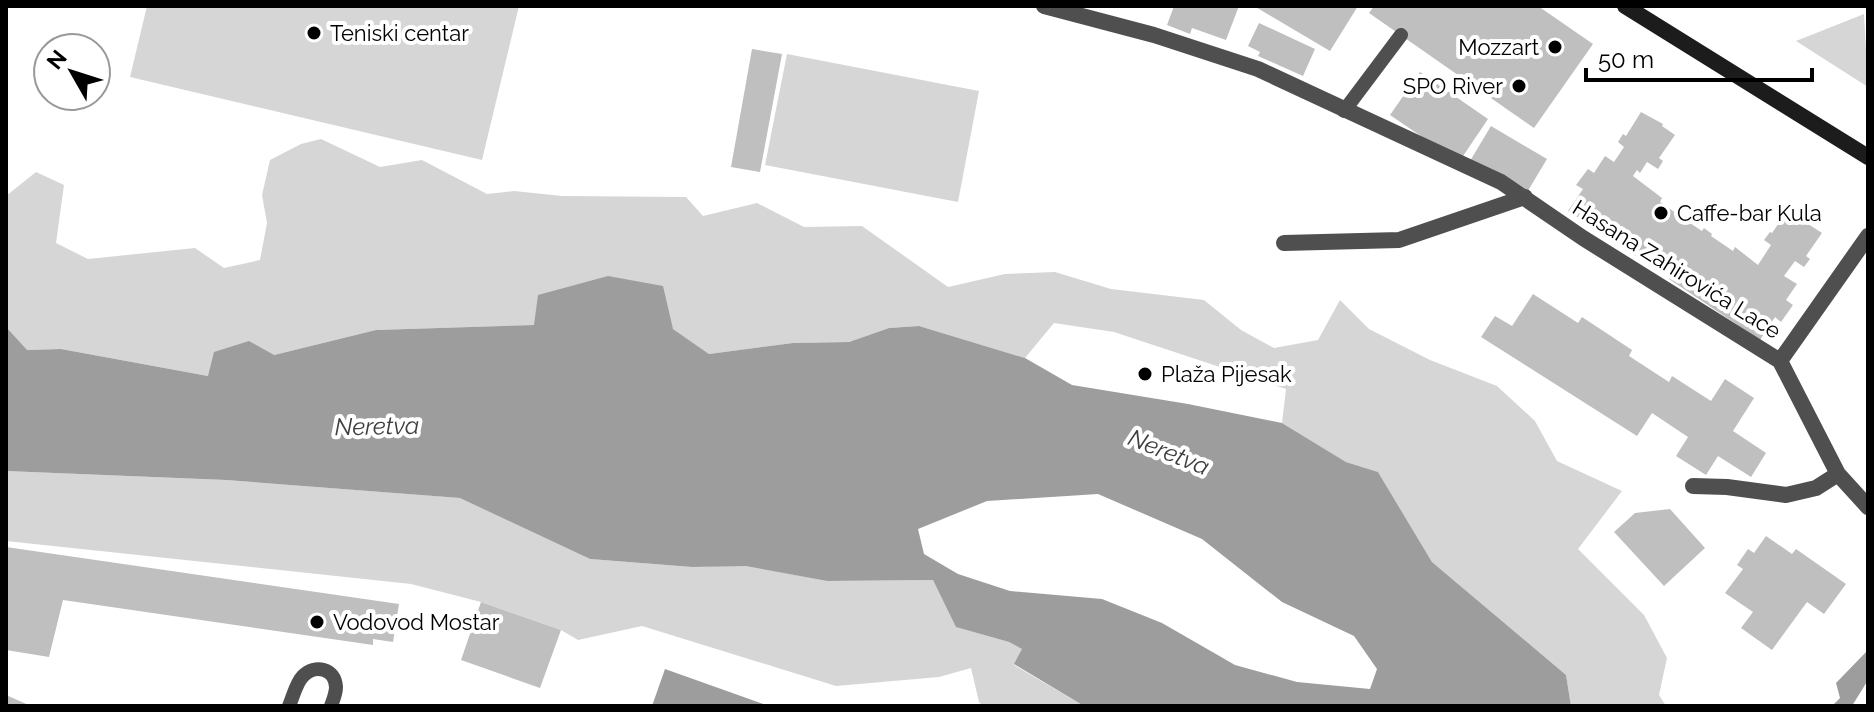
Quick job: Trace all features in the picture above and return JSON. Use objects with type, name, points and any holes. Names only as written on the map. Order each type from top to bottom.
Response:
[{"type":"street","name":"Hasana Zahirovića Lace","points":[[1044,6],[1154,35],[1258,69],[1501,182],[1583,238],[1780,361],[1838,474],[1868,507]]},
{"type":"street","points":[[1625,6],[1868,157]]},
{"type":"street","points":[[1284,243],[1399,240],[1525,197]]},
{"type":"street","points":[[1780,361],[1868,236]]},
{"type":"street","points":[[1693,486],[1786,495],[1816,488],[1838,474]]},
{"type":"lane","points":[[1344,111],[1401,35]]},
{"type":"lane","points":[[289,706],[300,678],[321,668],[329,672],[336,683],[331,706]]},
{"type":"shaded area","points":[[147,6],[519,6],[482,160],[130,77]]},
{"type":"shaded area","points":[[1864,14],[1868,87],[1796,41]]},
{"type":"shaded area","points":[[787,54],[979,91],[958,202],[765,165]]},
{"type":"shaded area","points":[[321,139],[380,167],[422,160],[487,194],[514,191],[562,196],[686,197],[703,216],[757,203],[804,227],[862,226],[948,287],[1005,274],[1055,272],[1111,289],[1204,300],[1241,330],[1274,348],[1318,340],[1340,300],[1369,329],[1430,360],[1497,386],[1535,421],[1557,461],[1622,491],[1578,549],[1644,615],[1667,658],[1659,695],[1666,706],[1571,706],[1566,675],[1432,562],[1378,472],[1346,462],[1282,423],[1286,389],[1114,332],[1054,323],[1025,358],[919,326],[889,328],[849,342],[793,343],[709,354],[673,329],[534,325],[376,330],[274,355],[208,376],[61,349],[26,350],[6,327],[6,196],[36,172],[64,185],[56,243],[88,259],[195,248],[224,268],[260,260],[267,223],[262,195],[270,160],[301,144]]},
{"type":"shaded area","points":[[6,471],[226,480],[461,498],[590,559],[692,567],[746,565],[827,581],[933,580],[957,627],[1023,649],[1014,665],[1084,706],[983,706],[979,702],[971,668],[939,677],[836,686],[642,626],[578,640],[561,630],[481,602],[411,584],[6,541]]},
{"type":"water","name":"Neretva","points":[[608,276],[663,286],[673,329],[709,354],[793,343],[849,342],[889,328],[919,326],[1025,358],[1072,385],[1282,423],[1346,462],[1378,472],[1432,562],[1566,675],[1571,706],[1084,706],[1014,664],[1022,649],[1009,642],[956,627],[933,580],[827,581],[746,566],[692,567],[590,559],[460,498],[226,480],[6,471],[6,327],[27,350],[61,349],[208,376],[214,352],[249,341],[274,355],[376,330],[534,325],[538,295]],"holes":[[[1098,494],[1202,539],[1282,602],[1354,636],[1377,669],[1370,689],[1297,682],[1235,665],[1162,623],[1102,599],[1010,591],[958,574],[924,554],[918,529],[987,501]]]},
{"type":"water","points":[[1868,650],[1868,680],[1852,706],[1832,706],[1840,698],[1836,683]]},
{"type":"water","points":[[665,669],[769,706],[652,706]]},
{"type":"building","points":[[1174,6],[1239,6],[1226,40],[1192,28],[1190,34],[1167,25]]},
{"type":"building","points":[[1254,6],[1358,6],[1330,51]]},
{"type":"building","name":"SPO River","points":[[1374,6],[1538,6],[1593,44],[1534,128],[1369,13]]},
{"type":"building","points":[[1259,23],[1315,49],[1303,76],[1258,56],[1260,52],[1248,46]]},
{"type":"building","points":[[752,49],[782,54],[760,172],[731,167]]},
{"type":"building","points":[[1420,72],[1488,119],[1459,162],[1390,115]]},
{"type":"building","points":[[1641,112],[1675,135],[1659,158],[1663,161],[1658,169],[1647,162],[1640,173],[1637,170],[1633,176],[1662,198],[1660,202],[1692,221],[1690,223],[1702,231],[1704,228],[1733,251],[1735,247],[1758,265],[1771,245],[1764,240],[1788,210],[1810,220],[1808,224],[1822,233],[1806,256],[1810,259],[1804,267],[1795,261],[1784,276],[1797,284],[1786,300],[1793,305],[1781,322],[1775,317],[1760,340],[1669,279],[1679,264],[1668,256],[1658,271],[1568,211],[1583,189],[1576,185],[1588,169],[1594,173],[1605,156],[1614,162],[1624,147],[1618,142],[1623,134],[1626,136]]},
{"type":"building","points":[[1491,126],[1547,159],[1526,194],[1470,161]]},
{"type":"building","points":[[1533,294],[1578,323],[1582,317],[1632,350],[1629,356],[1669,382],[1672,376],[1711,401],[1725,379],[1754,398],[1733,431],[1766,453],[1751,477],[1718,456],[1706,475],[1676,456],[1688,437],[1652,413],[1637,436],[1481,337],[1495,316],[1512,326]]},
{"type":"building","points":[[1670,509],[1705,548],[1664,586],[1614,532],[1635,513]]},
{"type":"building","points":[[1766,536],[1792,554],[1796,549],[1846,584],[1824,614],[1807,602],[1772,650],[1741,628],[1753,612],[1725,593],[1743,569],[1737,565],[1748,549],[1754,553]]},
{"type":"building","points":[[6,547],[399,604],[393,642],[373,639],[373,645],[63,600],[49,657],[6,650]]},
{"type":"building","points":[[481,602],[561,630],[540,688],[461,660]]},
{"type":"building","points":[[6,695],[31,706],[6,706]]},
{"type":"place","name":"Teniski centar","points":[[314,33]]},
{"type":"place","name":"Mozzart","points":[[1555,47]]},
{"type":"place","name":"SPO River","points":[[1519,86]]},
{"type":"place","name":"Caffe-bar Kula","points":[[1661,213]]},
{"type":"place","name":"Plaža Pijesak","points":[[1145,374]]},
{"type":"place","name":"Vodovod Mostar","points":[[317,622]]}]
